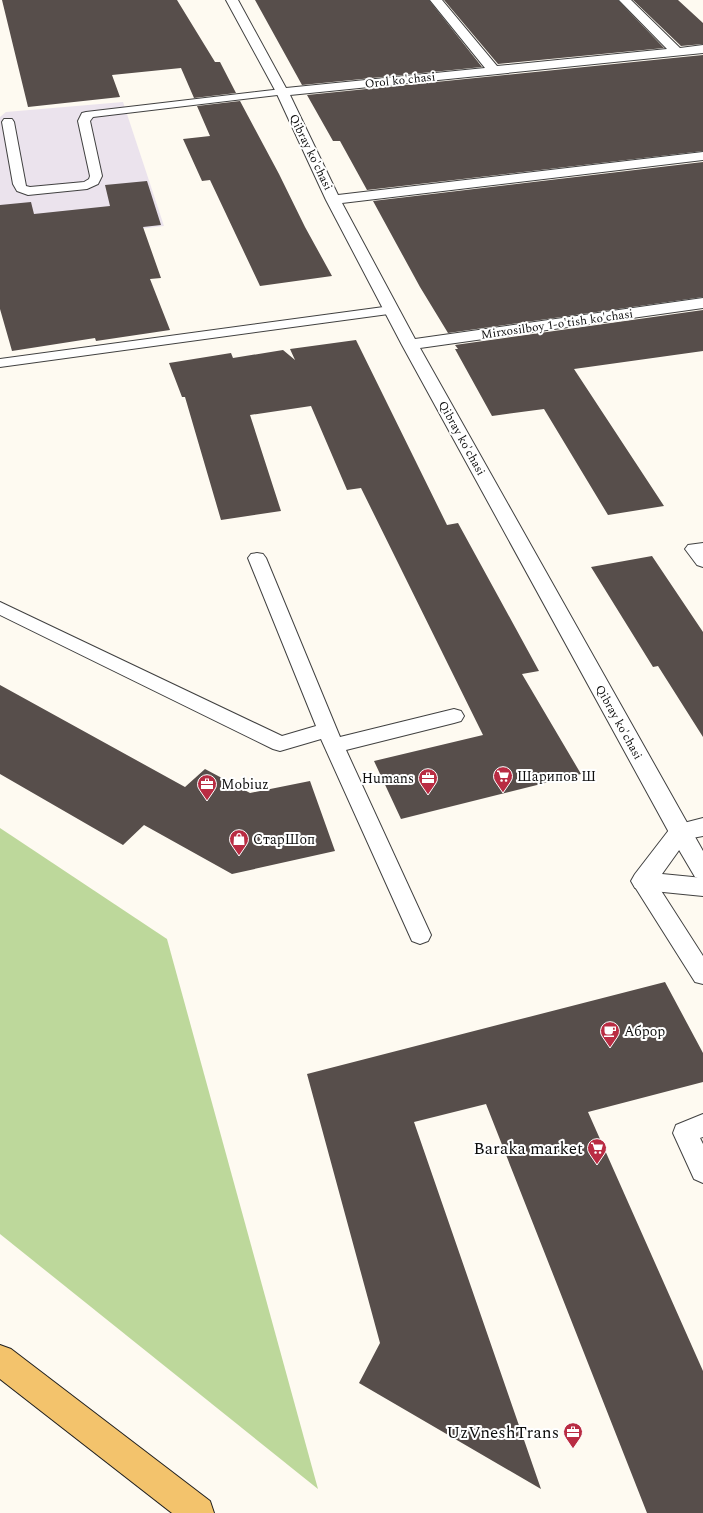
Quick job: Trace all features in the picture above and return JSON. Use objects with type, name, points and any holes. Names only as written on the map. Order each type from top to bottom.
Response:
[{"type":"main road","points":[[0,1360],[198,1513]]},
{"type":"street","name":"Qibray ko'chasi","points":[[232,0],[282,92],[334,200],[412,349],[703,871]]},
{"type":"street","points":[[436,0],[494,71]]},
{"type":"street","points":[[625,0],[677,52]]},
{"type":"street","name":"Orol ko'chasi","points":[[282,92],[703,49]]},
{"type":"street","points":[[334,200],[703,156]]},
{"type":"street","name":"Mirxosilboy 1-o'tish ko'chasi","points":[[412,349],[703,303]]},
{"type":"street","points":[[643,881],[680,832],[703,827]]},
{"type":"street","points":[[643,881],[703,887]]},
{"type":"lane","name":"Orol ko'chasi","points":[[8,122],[21,188],[28,191],[88,185],[94,181],[96,176],[84,118],[86,116],[96,112],[282,92]]},
{"type":"lane","points":[[0,363],[392,310]]},
{"type":"lane","points":[[703,548],[694,549],[703,561]]},
{"type":"lane","points":[[257,558],[330,738],[420,935]]},
{"type":"lane","points":[[0,608],[280,744],[330,738],[454,716]]},
{"type":"lane","points":[[643,881],[703,975]]},
{"type":"lane","points":[[703,1125],[685,1133],[703,1171]]},
{"type":"shaded area","points":[[123,102],[164,226],[0,246],[0,117],[6,112]]},
{"type":"green space","points":[[0,828],[167,939],[318,1489],[0,1234]]},
{"type":"building","points":[[2,0],[177,0],[215,62],[220,62],[236,93],[194,98],[181,68],[112,75],[120,97],[28,107]]},
{"type":"building","points":[[255,0],[429,0],[482,67],[302,85]]},
{"type":"building","points":[[444,0],[618,0],[664,48],[498,64]]},
{"type":"building","points":[[633,0],[678,0],[703,23],[703,44],[681,46]]},
{"type":"building","points":[[703,55],[703,151],[367,190],[340,141],[333,141],[307,95]]},
{"type":"building","points":[[240,101],[332,276],[260,286],[210,180],[202,181],[183,139],[210,136],[197,106]]},
{"type":"building","points":[[703,162],[703,297],[448,333],[420,287],[373,201]]},
{"type":"building","points":[[147,181],[161,225],[143,227],[161,278],[150,279],[170,330],[96,341],[95,338],[12,351],[0,309],[0,205],[31,202],[34,214],[110,206],[105,185]]},
{"type":"building","points":[[703,310],[703,351],[574,369],[664,506],[608,515],[544,409],[492,416],[455,349],[458,349],[455,345]]},
{"type":"building","points":[[356,340],[447,525],[458,523],[539,671],[522,674],[581,774],[401,819],[374,761],[483,735],[361,488],[347,490],[311,406],[250,415],[281,511],[221,520],[185,397],[182,397],[169,363],[231,353],[233,358],[283,350],[295,360],[290,349]]},
{"type":"building","points":[[652,556],[703,632],[703,737],[658,666],[653,667],[591,567]]},
{"type":"building","points":[[0,685],[185,787],[205,769],[250,793],[310,781],[335,851],[232,874],[144,825],[123,845],[0,774]]},
{"type":"building","points":[[665,982],[703,1053],[703,1082],[588,1112],[703,1371],[703,1513],[647,1513],[486,1104],[414,1122],[541,1489],[359,1383],[380,1343],[307,1074]]},
{"type":"place","name":"Шарипов Ш","points":[[503,793]]},
{"type":"place","name":"Humans","points":[[428,795]]},
{"type":"place","name":"Mobiuz","points":[[207,801]]},
{"type":"place","name":"СтарШоп","points":[[239,856]]},
{"type":"place","name":"Аброр","points":[[610,1048]]},
{"type":"place","name":"Baraka market","points":[[597,1165]]},
{"type":"place","name":"UzVneshTrans","points":[[573,1449]]}]
